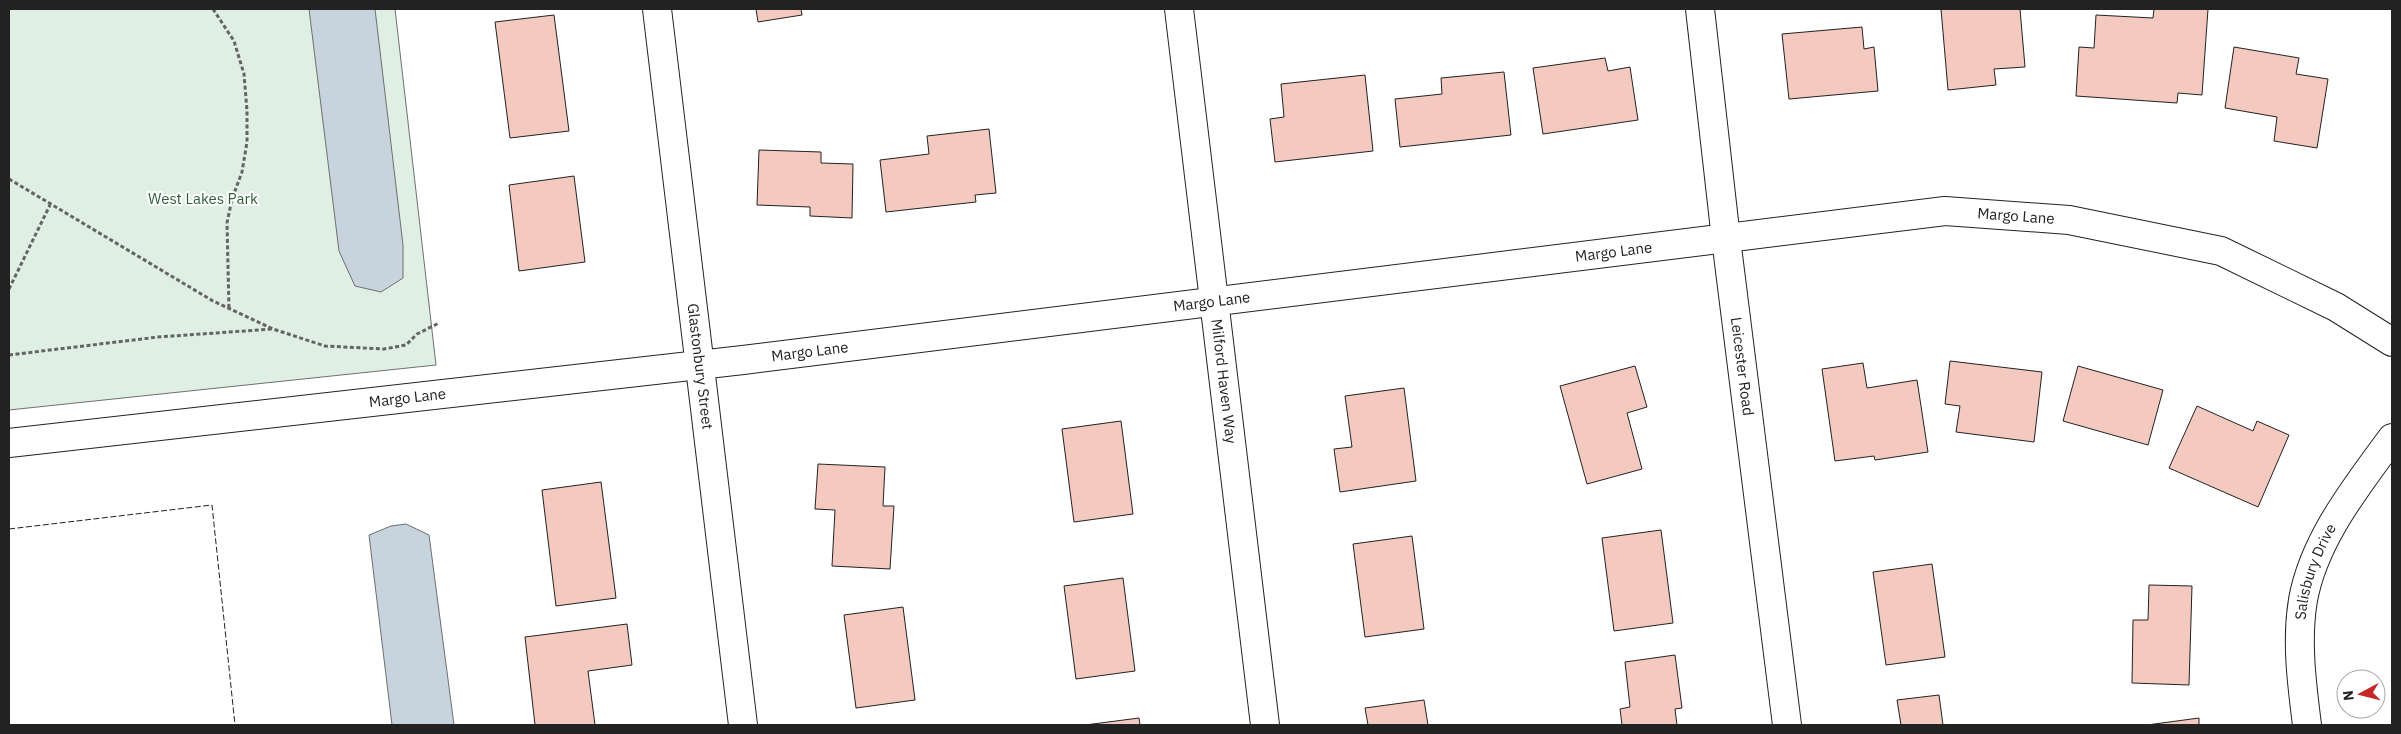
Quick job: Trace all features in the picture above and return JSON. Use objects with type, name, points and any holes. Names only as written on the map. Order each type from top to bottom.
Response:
[{"type":"street","name":"Glastonbury Street","points":[[657,9],[743,725]]},
{"type":"street","name":"Milford Haven Way","points":[[1179,9],[1265,725]]},
{"type":"street","name":"Leicester Road","points":[[1700,9],[1786,725]]},
{"type":"street","name":"Margo Lane","points":[[9,443],[699,364],[1946,211],[2069,220],[2221,251],[2336,307],[2392,342]]},
{"type":"street","name":"Salisbury Drive","points":[[2307,725],[2300,632],[2303,600],[2310,573],[2335,521],[2353,492],[2392,438]]},
{"type":"path","points":[[213,9],[234,41],[244,74],[247,111],[247,142],[242,172],[232,199],[228,223],[229,309]]},
{"type":"path","points":[[9,179],[50,205],[88,224],[176,281],[229,309],[273,329],[324,346],[384,349],[406,346],[417,334],[439,323]]},
{"type":"path","points":[[9,289],[50,205]]},
{"type":"path","points":[[9,355],[158,337],[273,329]]},
{"type":"green space","name":"West Lakes Park","points":[[9,9],[395,9],[436,365],[9,410]]},
{"type":"shaded area","points":[[309,9],[375,9],[403,245],[403,278],[381,292],[355,286],[339,251]]},
{"type":"shaded area","points":[[406,524],[429,535],[454,725],[392,725],[369,535],[391,526]]},
{"type":"building","points":[[756,9],[801,9],[802,15],[758,22]]},
{"type":"building","points":[[1941,9],[2020,9],[2025,67],[1994,69],[1996,85],[1948,90]]},
{"type":"building","points":[[2154,9],[2208,9],[2202,95],[2178,93],[2177,103],[2076,96],[2079,47],[2094,48],[2096,15],[2153,18]]},
{"type":"building","points":[[554,15],[569,131],[510,138],[495,22]]},
{"type":"building","points":[[1862,27],[1864,49],[1874,47],[1878,91],[1789,99],[1782,34]]},
{"type":"building","points":[[2234,47],[2299,58],[2296,74],[2328,79],[2317,148],[2274,141],[2277,117],[2225,108]]},
{"type":"building","points":[[1605,58],[1608,71],[1630,67],[1638,120],[1543,134],[1533,68]]},
{"type":"building","points":[[1504,72],[1511,135],[1400,147],[1395,99],[1442,94],[1441,78]]},
{"type":"building","points":[[1365,75],[1373,151],[1275,162],[1270,119],[1284,117],[1281,84]]},
{"type":"building","points":[[989,129],[996,193],[975,195],[976,202],[886,212],[880,160],[929,154],[927,136]]},
{"type":"building","points":[[759,150],[821,152],[821,163],[853,164],[852,218],[810,216],[810,207],[757,205]]},
{"type":"building","points":[[574,176],[585,262],[519,271],[509,185]]},
{"type":"building","points":[[1950,361],[2042,372],[2034,442],[1956,432],[1960,406],[1945,404]]},
{"type":"building","points":[[1863,363],[1867,388],[1917,380],[1928,452],[1875,460],[1874,456],[1835,461],[1822,369]]},
{"type":"building","points":[[1635,366],[1647,407],[1627,413],[1642,469],[1587,484],[1560,386]]},
{"type":"building","points":[[2078,366],[2163,390],[2148,445],[2063,421]]},
{"type":"building","points":[[1404,388],[1416,481],[1340,492],[1334,449],[1352,447],[1345,396]]},
{"type":"building","points":[[2197,406],[2253,431],[2257,421],[2289,435],[2258,507],[2169,468]]},
{"type":"building","points":[[1121,421],[1133,514],[1074,522],[1062,429]]},
{"type":"building","points":[[818,464],[885,467],[883,506],[894,506],[890,569],[832,566],[835,510],[815,509]]},
{"type":"building","points":[[601,482],[616,598],[556,606],[542,490]]},
{"type":"building","points":[[1661,530],[1673,623],[1614,631],[1602,538]]},
{"type":"building","points":[[1412,536],[1424,629],[1365,637],[1353,544]]},
{"type":"building","points":[[1932,564],[1945,657],[1886,665],[1873,572]]},
{"type":"building","points":[[1123,578],[1135,671],[1076,679],[1064,586]]},
{"type":"building","points":[[2149,585],[2192,586],[2189,685],[2132,683],[2133,620],[2148,620]]},
{"type":"building","points":[[903,607],[915,700],[856,708],[844,615]]},
{"type":"building","points":[[627,624],[632,665],[588,671],[595,725],[535,725],[525,637]]},
{"type":"building","points":[[1675,655],[1682,708],[1675,709],[1677,725],[1622,725],[1620,709],[1630,707],[1625,662]]},
{"type":"building","points":[[1939,695],[1943,725],[1901,725],[1897,700]]},
{"type":"building","points":[[1424,700],[1428,725],[1368,725],[1365,708]]},
{"type":"building","points":[[1139,718],[1140,725],[1085,725]]},
{"type":"building","points":[[2199,718],[2199,725],[2147,725]]},
{"type":"fence","points":[[9,529],[212,505],[235,725]]}]
